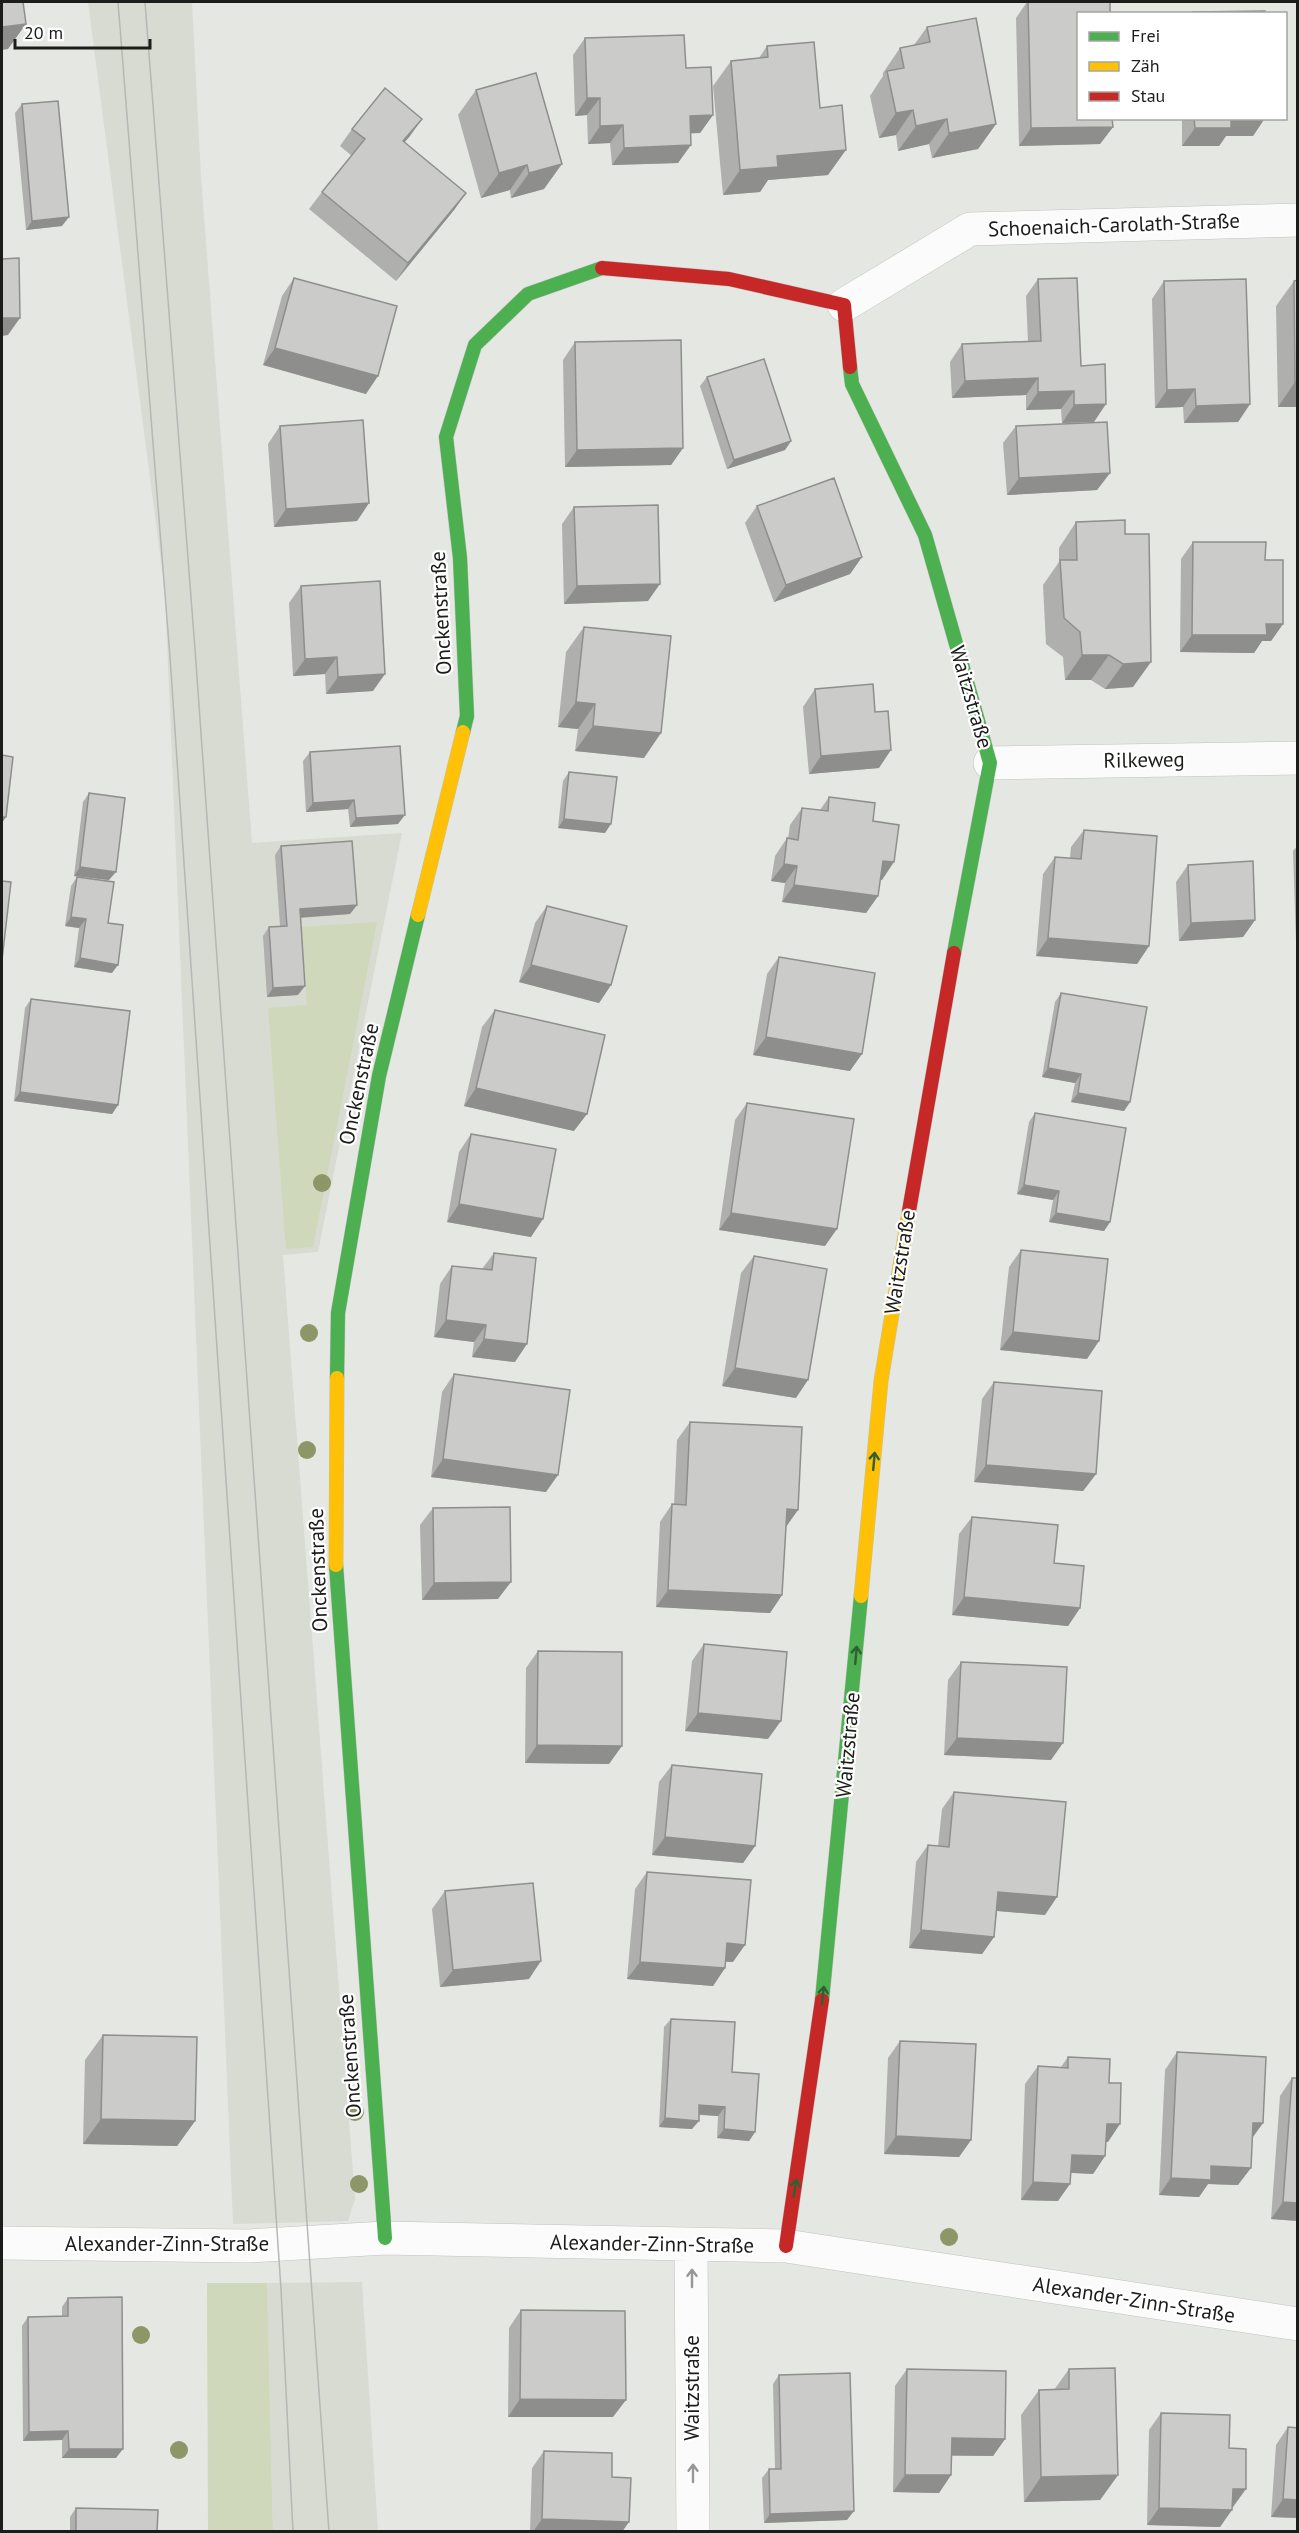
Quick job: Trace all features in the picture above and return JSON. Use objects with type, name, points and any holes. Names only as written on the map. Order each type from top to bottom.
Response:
[{"type":"street","name":"Schoenaich-Carolath-Straße","points":[[844,305],[970,229],[1298,220]]},
{"type":"street","name":"Onckenstraße","points":[[385,2238],[336,1574],[338,1313],[380,1076],[467,716],[460,558],[446,437],[475,345],[528,294],[599,268],[729,279],[844,305]]},
{"type":"street","name":"Waitzstraße","points":[[786,2246],[819,2033],[881,1381],[930,1081],[990,763],[925,535],[852,384],[844,305]]},
{"type":"street","name":"Rilkeweg","points":[[990,763],[1298,758]]},
{"type":"street","name":"Alexander-Zinn-Straße","points":[[2,2243],[248,2246],[385,2238],[786,2246],[1298,2324]]},
{"type":"street","name":"Waitzstraße","points":[[692,2245],[693,2532]]},
{"type":"shaded area","points":[[88,2],[192,2],[201,177],[252,843],[402,833],[318,1252],[283,1255],[355,2199],[348,2221],[233,2224],[165,593]]},
{"type":"shaded area","points":[[362,2282],[378,2531],[273,2531],[267,2283]]},
{"type":"green space","points":[[377,922],[313,1247],[286,1249],[268,1008],[307,1005],[302,927]]},
{"type":"green space","points":[[207,2283],[267,2283],[273,2531],[208,2531]]},
{"type":"building","points":[[2,2],[23,2],[26,24],[2,27]]},
{"type":"building","points":[[1028,2],[1110,2],[1110,12],[1077,12],[1077,120],[1112,120],[1113,127],[1031,128]]},
{"type":"building","points":[[1265,11],[1265,12],[1193,12]]},
{"type":"building","points":[[976,18],[996,124],[949,133],[947,119],[916,126],[913,110],[896,113],[887,71],[904,68],[900,48],[930,42],[927,27]]},
{"type":"building","points":[[684,35],[686,68],[711,67],[713,115],[690,116],[691,145],[624,148],[623,125],[600,126],[600,98],[587,98],[585,38]]},
{"type":"building","points":[[814,42],[820,108],[842,105],[846,150],[777,156],[778,167],[740,170],[731,61],[768,57],[767,46]]},
{"type":"building","points":[[536,73],[562,164],[529,173],[527,165],[499,173],[476,90]]},
{"type":"building","points":[[385,88],[422,119],[403,141],[466,193],[408,263],[322,192],[365,139],[352,129]]},
{"type":"building","points":[[58,101],[69,217],[32,221],[22,104]]},
{"type":"building","points":[[1194,120],[1231,120],[1231,128],[1195,128]]},
{"type":"building","points":[[19,258],[20,318],[2,318],[2,259]]},
{"type":"building","points":[[294,278],[397,306],[378,376],[275,348]]},
{"type":"building","points":[[1077,278],[1081,366],[1105,364],[1106,404],[1074,405],[1074,391],[1038,392],[1038,378],[965,381],[962,344],[1041,341],[1038,279]]},
{"type":"building","points":[[1246,279],[1250,404],[1196,406],[1195,389],[1167,390],[1164,281]]},
{"type":"building","points":[[1298,280],[1298,382],[1295,382],[1294,281]]},
{"type":"building","points":[[681,340],[683,448],[577,450],[575,342]]},
{"type":"building","points":[[764,359],[791,441],[734,460],[707,377]]},
{"type":"building","points":[[363,420],[369,503],[286,509],[280,426]]},
{"type":"building","points":[[1107,422],[1110,473],[1019,478],[1016,426]]},
{"type":"building","points":[[834,478],[862,557],[786,585],[757,506]]},
{"type":"building","points":[[658,505],[660,584],[577,586],[574,507]]},
{"type":"building","points":[[1125,520],[1125,534],[1149,534],[1151,662],[1123,664],[1109,655],[1082,655],[1080,632],[1064,618],[1060,560],[1077,560],[1076,522]]},
{"type":"building","points":[[1193,542],[1266,542],[1265,560],[1283,560],[1283,624],[1266,624],[1267,635],[1192,635]]},
{"type":"building","points":[[380,581],[385,674],[338,677],[337,657],[305,659],[301,586]]},
{"type":"building","points":[[584,627],[671,636],[661,733],[593,726],[595,704],[576,702]]},
{"type":"building","points":[[873,684],[875,712],[888,711],[891,750],[821,756],[815,689]]},
{"type":"building","points":[[400,746],[405,815],[356,818],[354,800],[313,803],[310,752]]},
{"type":"building","points":[[2,755],[13,757],[6,817],[2,817]]},
{"type":"building","points":[[569,772],[617,777],[611,824],[564,819]]},
{"type":"building","points":[[89,793],[125,798],[116,872],[80,867]]},
{"type":"building","points":[[829,797],[875,803],[873,821],[899,825],[894,862],[883,861],[878,896],[794,885],[797,866],[784,864],[787,838],[798,840],[802,808],[828,811]]},
{"type":"building","points":[[1084,830],[1157,836],[1149,946],[1048,938],[1055,857],[1081,859]]},
{"type":"building","points":[[352,841],[357,905],[300,909],[305,986],[273,988],[269,927],[287,926],[281,846]]},
{"type":"building","points":[[1253,861],[1255,920],[1191,923],[1188,865]]},
{"type":"building","points":[[77,877],[114,882],[108,923],[123,925],[118,965],[80,958],[86,919],[71,917]]},
{"type":"building","points":[[2,881],[11,882],[2,960]]},
{"type":"building","points":[[547,906],[627,926],[611,985],[531,965]]},
{"type":"building","points":[[779,957],[875,973],[862,1054],[766,1037]]},
{"type":"building","points":[[1061,993],[1147,1007],[1130,1102],[1078,1093],[1081,1074],[1048,1068]]},
{"type":"building","points":[[31,999],[130,1011],[118,1105],[20,1092]]},
{"type":"building","points":[[495,1010],[605,1035],[587,1114],[476,1088]]},
{"type":"building","points":[[747,1103],[854,1119],[837,1229],[731,1213]]},
{"type":"building","points":[[1035,1113],[1126,1128],[1110,1222],[1056,1213],[1059,1191],[1024,1185]]},
{"type":"building","points":[[471,1134],[556,1149],[543,1219],[459,1204]]},
{"type":"building","points":[[1021,1250],[1108,1259],[1099,1341],[1013,1332]]},
{"type":"building","points":[[494,1253],[536,1258],[527,1344],[484,1339],[486,1325],[446,1320],[452,1266],[492,1270]]},
{"type":"building","points":[[754,1256],[827,1269],[808,1380],[735,1368]]},
{"type":"building","points":[[454,1374],[570,1390],[558,1475],[443,1459]]},
{"type":"building","points":[[994,1382],[1102,1391],[1096,1474],[986,1465]]},
{"type":"building","points":[[690,1422],[802,1427],[798,1510],[787,1509],[782,1595],[668,1590],[672,1504],[686,1505]]},
{"type":"building","points":[[510,1507],[511,1582],[434,1583],[433,1508]]},
{"type":"building","points":[[972,1517],[1058,1525],[1054,1563],[1084,1566],[1080,1608],[964,1597]]},
{"type":"building","points":[[704,1644],[787,1652],[781,1721],[698,1713]]},
{"type":"building","points":[[538,1651],[622,1652],[622,1746],[537,1745]]},
{"type":"building","points":[[961,1662],[1067,1667],[1063,1743],[957,1738]]},
{"type":"building","points":[[672,1765],[762,1774],[755,1846],[665,1837]]},
{"type":"building","points":[[954,1792],[1066,1802],[1057,1897],[998,1892],[994,1937],[921,1930],[928,1845],[949,1847]]},
{"type":"building","points":[[647,1872],[751,1880],[745,1945],[727,1943],[725,1968],[640,1962]]},
{"type":"building","points":[[533,1883],[541,1961],[453,1970],[445,1891]]},
{"type":"building","points":[[671,2019],[735,2022],[732,2072],[759,2074],[755,2132],[724,2129],[725,2107],[699,2105],[699,2121],[665,2118]]},
{"type":"building","points":[[103,2035],[197,2037],[195,2121],[101,2119]]},
{"type":"building","points":[[900,2041],[976,2044],[971,2140],[896,2136]]},
{"type":"building","points":[[1177,2052],[1266,2057],[1263,2123],[1253,2123],[1251,2168],[1211,2166],[1211,2180],[1171,2178]]},
{"type":"building","points":[[1068,2057],[1110,2059],[1109,2083],[1121,2083],[1120,2124],[1107,2124],[1105,2156],[1072,2155],[1070,2184],[1033,2182],[1038,2066],[1068,2068]]},
{"type":"building","points":[[1292,2078],[1298,2078],[1298,2203],[1283,2202]]},
{"type":"building","points":[[122,2297],[123,2449],[69,2449],[68,2431],[29,2432],[28,2317],[68,2316],[68,2298]]},
{"type":"building","points":[[521,2310],[625,2311],[626,2400],[520,2399]]},
{"type":"building","points":[[1115,2368],[1118,2475],[1041,2477],[1039,2390],[1069,2389],[1069,2369]]},
{"type":"building","points":[[907,2369],[1006,2371],[1005,2439],[952,2438],[951,2475],[905,2475]]},
{"type":"building","points":[[850,2373],[854,2511],[770,2514],[769,2469],[781,2469],[779,2375]]},
{"type":"building","points":[[1161,2413],[1230,2415],[1229,2448],[1246,2449],[1246,2489],[1233,2489],[1232,2510],[1159,2508]]},
{"type":"building","points":[[1288,2427],[1298,2428],[1298,2500],[1283,2499]]},
{"type":"building","points":[[544,2451],[612,2453],[612,2477],[631,2478],[629,2522],[542,2519]]},
{"type":"building","points":[[76,2508],[158,2510],[157,2532],[76,2532]]},
{"type":"tram line","points":[[118,2],[170,657],[281,2289],[293,2532]]},
{"type":"tram line","points":[[145,2],[195,649],[329,2532]]},
{"type":"traffic: fast","points":[[463,732],[467,716],[460,558],[446,437],[475,345],[528,294],[602,268]]},
{"type":"traffic: fast","points":[[850,367],[852,384],[925,535],[990,763],[954,953]]},
{"type":"traffic: fast","points":[[337,1378],[338,1313],[379,1076],[418,915]]},
{"type":"traffic: fast","points":[[336,1565],[385,2238]]},
{"type":"traffic: fast","points":[[822,2000],[861,1596]]},
{"type":"traffic: slow","points":[[418,915],[463,732]]},
{"type":"traffic: slow","points":[[861,1596],[881,1381],[909,1211]]},
{"type":"traffic: slow","points":[[336,1565],[337,1378]]},
{"type":"traffic: jam","points":[[602,268],[729,279],[844,305],[850,367]]},
{"type":"traffic: jam","points":[[909,1211],[954,953]]},
{"type":"traffic: jam","points":[[786,2246],[822,2000]]}]
